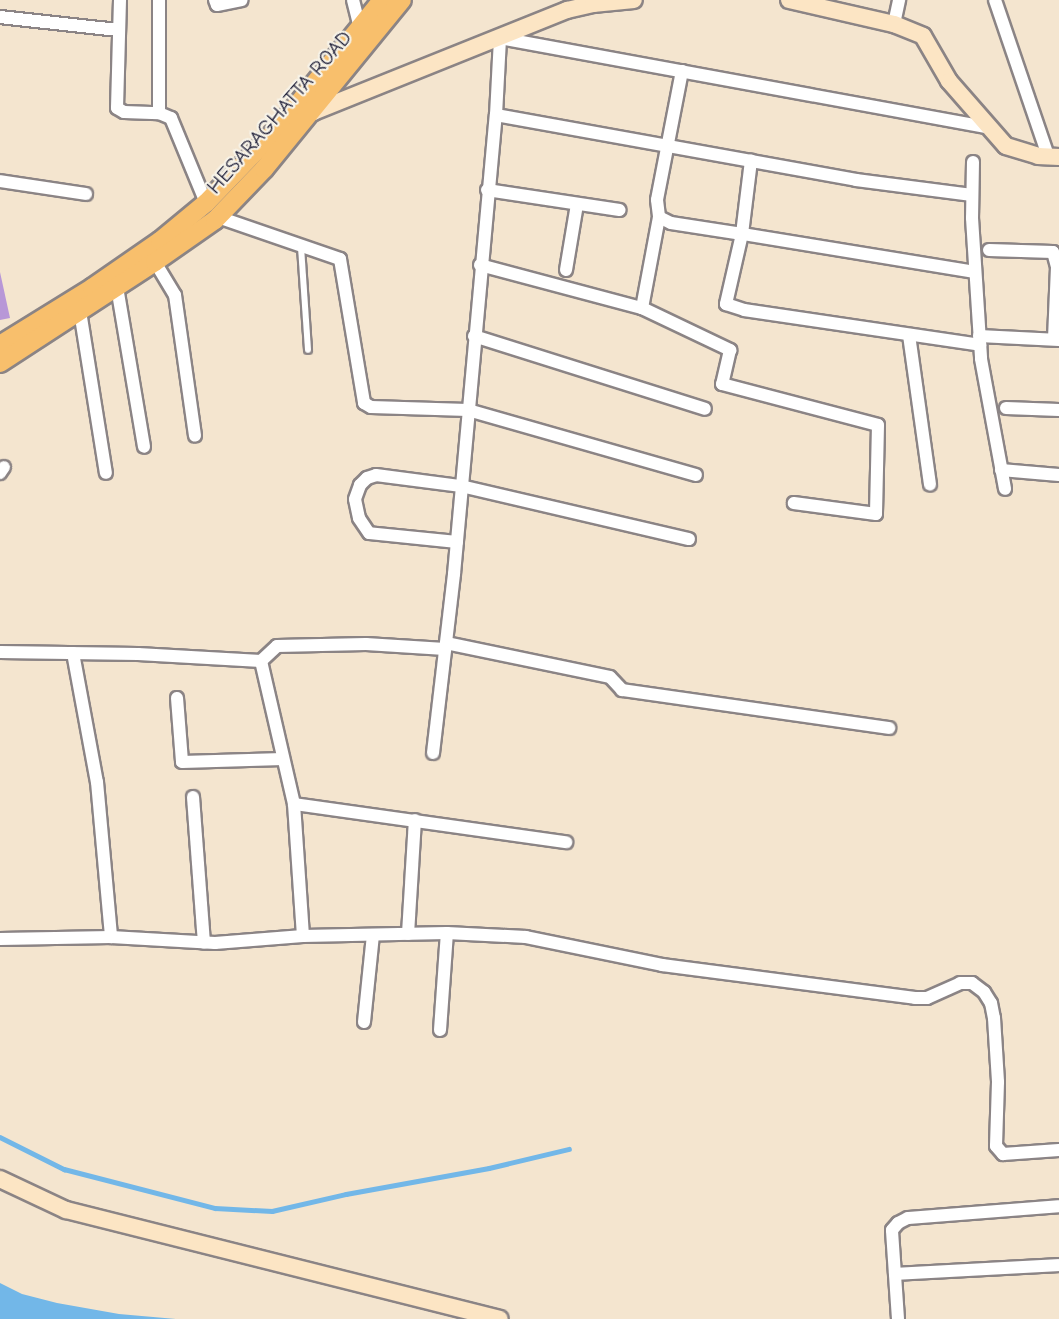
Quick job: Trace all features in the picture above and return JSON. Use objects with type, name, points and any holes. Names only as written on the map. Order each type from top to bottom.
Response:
[{"type":"main road","points":[[0,345],[78,304],[160,241],[212,210],[306,107],[360,27],[382,0]]},
{"type":"main road","name":"HESARAGHATTA ROAD","points":[[306,107],[365,47],[402,0]]},
{"type":"main road","name":"HESARAGHATTA ROAD","points":[[0,363],[78,304],[117,287],[155,262],[212,210]]},
{"type":"street","points":[[120,0],[117,108],[124,112],[159,112],[171,118],[212,210],[301,247],[340,259],[364,403],[380,409],[468,410],[696,475]]},
{"type":"street","points":[[159,0],[159,112]]},
{"type":"street","points":[[215,0],[216,5],[242,0]]},
{"type":"street","points":[[353,0],[365,47]]},
{"type":"street","points":[[306,107],[500,38],[567,10],[593,4],[634,0]]},
{"type":"street","points":[[789,0],[894,24],[923,36],[949,81],[1006,146],[1053,157]]},
{"type":"street","points":[[894,24],[899,0]]},
{"type":"street","points":[[995,0],[1053,157]]},
{"type":"street","points":[[0,17],[118,30]]},
{"type":"street","points":[[500,38],[989,128]]},
{"type":"street","points":[[433,753],[457,542],[480,265],[496,115],[500,38]]},
{"type":"street","points":[[642,308],[659,217],[657,200],[682,72]]},
{"type":"street","points":[[496,115],[856,180],[972,195]]},
{"type":"street","points":[[751,161],[742,234],[726,304],[744,310],[909,334],[980,340],[1057,340],[1057,267],[1053,252],[989,250]]},
{"type":"street","points":[[973,162],[975,272],[980,340],[1005,489]]},
{"type":"street","points":[[0,181],[86,194]]},
{"type":"street","points":[[487,190],[619,210]]},
{"type":"street","points":[[566,270],[577,204]]},
{"type":"street","points":[[659,217],[671,223],[975,272]]},
{"type":"street","points":[[155,262],[175,295],[195,436]]},
{"type":"street","points":[[480,265],[642,308],[730,350],[722,384],[878,425],[876,514],[794,503]]},
{"type":"street","points":[[117,287],[144,447]]},
{"type":"street","points":[[78,304],[106,473]]},
{"type":"street","points":[[909,334],[930,485]]},
{"type":"street","points":[[474,336],[705,409]]},
{"type":"street","points":[[1005,408],[1059,410]]},
{"type":"street","points":[[1001,470],[1059,475]]},
{"type":"street","points":[[457,542],[369,533],[359,518],[355,499],[360,485],[367,478],[376,475],[461,486],[689,539]]},
{"type":"street","points":[[0,652],[261,661],[277,646],[366,644],[445,646],[610,677],[622,690],[889,728]]},
{"type":"street","points":[[73,653],[97,782],[111,937]]},
{"type":"street","points":[[261,661],[294,804],[303,936]]},
{"type":"street","points":[[177,698],[182,762],[283,759]]},
{"type":"street","points":[[193,797],[204,943]]},
{"type":"street","points":[[294,804],[566,842]]},
{"type":"street","points":[[408,934],[415,820]]},
{"type":"street","points":[[0,939],[111,937],[204,943],[303,936],[447,933],[544,938],[662,965],[915,998],[927,998],[960,983],[972,983],[984,992],[991,1003],[994,1018],[998,1082],[996,1146],[1003,1154],[1059,1150]]},
{"type":"street","points":[[440,1030],[447,933]]},
{"type":"street","points":[[364,1022],[373,935]]},
{"type":"street","points":[[0,1179],[66,1210],[500,1319]]},
{"type":"street","points":[[898,1319],[892,1230],[898,1223],[908,1218],[1059,1206]]},
{"type":"street","points":[[895,1274],[1059,1265]]},
{"type":"lane","points":[[301,247],[308,350]]},
{"type":"water","points":[[0,1283],[22,1294],[57,1303],[119,1314],[176,1319],[0,1319]]},
{"type":"building","points":[[0,272],[10,318],[0,320]]},
{"type":"waterway","points":[[0,1137],[64,1169],[215,1208],[272,1211],[346,1194],[489,1168],[569,1149]]}]
